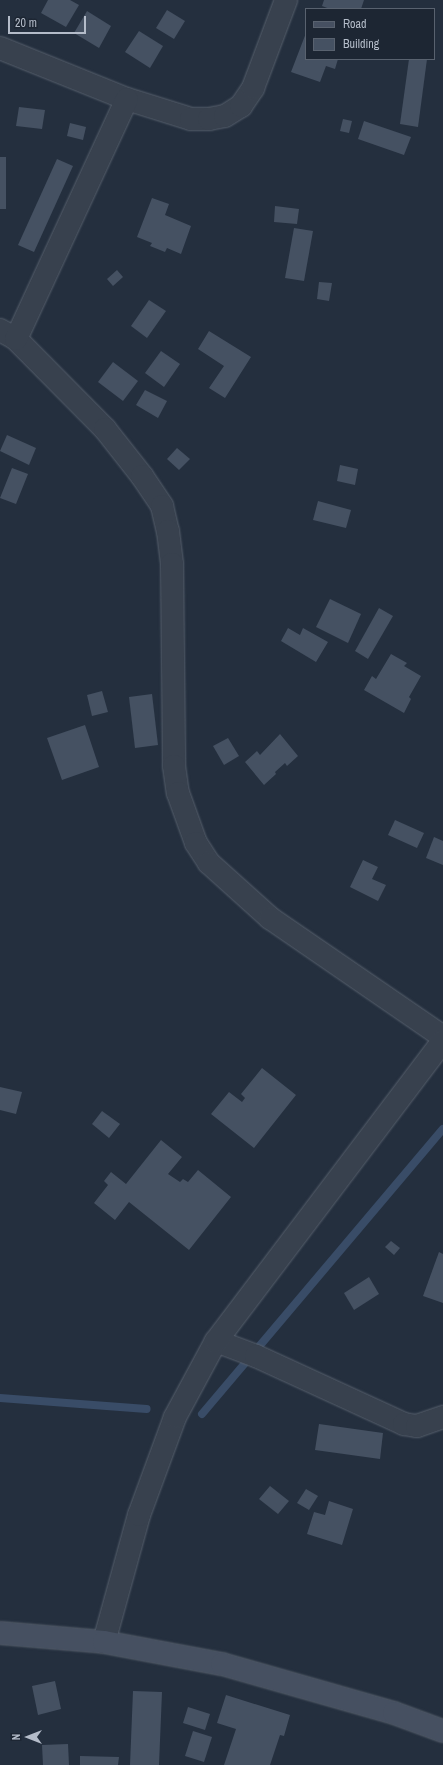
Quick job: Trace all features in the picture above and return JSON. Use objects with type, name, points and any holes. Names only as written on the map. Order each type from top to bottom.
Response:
[{"type":"street","points":[[0,48],[127,99],[191,119],[208,120],[225,116],[241,106],[253,88],[286,0]]},
{"type":"street","points":[[127,99],[8,334],[105,429],[142,476],[162,506],[168,531],[172,564],[174,766],[178,793],[196,843],[209,863],[270,918],[443,1037]]},
{"type":"street","points":[[104,1642],[139,1515],[175,1417],[443,1041]]},
{"type":"street","points":[[226,1345],[256,1356],[404,1424],[417,1426],[443,1417]]},
{"type":"street","points":[[0,1633],[104,1642],[222,1664],[394,1713],[443,1731]]},
{"type":"building","points":[[48,0],[70,0],[79,5],[66,27],[41,13]]},
{"type":"building","points":[[324,0],[364,0],[361,8],[327,8],[322,6]]},
{"type":"building","points":[[167,10],[185,21],[174,39],[156,28]]},
{"type":"building","points":[[87,11],[111,26],[99,48],[74,33]]},
{"type":"building","points":[[139,31],[163,46],[150,68],[125,52]]},
{"type":"building","points":[[305,36],[305,60],[338,60],[335,69],[326,66],[320,82],[291,72]]},
{"type":"building","points":[[409,60],[427,60],[418,127],[400,124]]},
{"type":"building","points":[[19,107],[45,110],[42,129],[16,126]]},
{"type":"building","points":[[343,119],[352,121],[349,133],[340,131]]},
{"type":"building","points":[[364,121],[411,137],[404,155],[358,139]]},
{"type":"building","points":[[70,123],[86,127],[83,140],[67,136]]},
{"type":"building","points":[[0,157],[6,157],[6,209],[0,209]]},
{"type":"building","points":[[57,159],[73,166],[34,252],[18,245]]},
{"type":"building","points":[[152,198],[169,204],[165,215],[191,226],[181,254],[167,248],[165,252],[150,246],[152,243],[137,237]]},
{"type":"building","points":[[275,206],[299,209],[297,224],[274,222]]},
{"type":"building","points":[[294,228],[313,231],[304,281],[285,278]]},
{"type":"building","points":[[117,270],[123,277],[113,286],[107,279]]},
{"type":"building","points":[[319,282],[332,283],[329,301],[317,299]]},
{"type":"building","points":[[149,300],[166,311],[147,338],[131,326]]},
{"type":"building","points":[[209,331],[251,357],[225,398],[209,388],[224,366],[198,349]]},
{"type":"building","points":[[161,351],[180,364],[164,387],[145,373]]},
{"type":"building","points":[[113,362],[138,381],[123,401],[98,382]]},
{"type":"building","points":[[145,390],[167,401],[158,418],[136,405]]},
{"type":"building","points":[[7,435],[36,448],[29,465],[0,451]]},
{"type":"building","points":[[177,448],[190,459],[179,470],[167,459]]},
{"type":"building","points":[[340,465],[358,469],[355,485],[337,481]]},
{"type":"building","points":[[12,468],[28,474],[16,504],[0,498]]},
{"type":"building","points":[[318,501],[351,510],[346,528],[313,520]]},
{"type":"building","points":[[330,599],[361,614],[348,643],[316,627]]},
{"type":"building","points":[[379,608],[393,616],[368,659],[355,651]]},
{"type":"building","points":[[288,628],[300,635],[303,628],[328,642],[316,662],[281,641]]},
{"type":"building","points":[[391,654],[407,663],[404,666],[421,676],[409,697],[411,699],[404,713],[364,690],[372,676],[376,679]]},
{"type":"building","points":[[102,691],[108,712],[92,716],[87,695]]},
{"type":"building","points":[[152,694],[158,745],[135,748],[129,697]]},
{"type":"building","points":[[85,725],[99,767],[62,780],[47,738]]},
{"type":"building","points":[[280,734],[298,756],[287,766],[285,763],[264,785],[245,762],[257,751],[260,755]]},
{"type":"building","points":[[228,738],[239,756],[224,765],[213,746]]},
{"type":"building","points":[[395,820],[424,833],[417,848],[388,835]]},
{"type":"building","points":[[434,837],[443,841],[443,865],[426,858]]},
{"type":"building","points":[[363,860],[378,867],[372,879],[386,885],[378,901],[350,887]]},
{"type":"building","points":[[262,1068],[296,1095],[254,1148],[211,1114],[229,1092],[242,1102],[245,1098],[241,1094]]},
{"type":"building","points":[[0,1087],[22,1092],[16,1114],[0,1110]]},
{"type":"building","points":[[102,1111],[120,1124],[109,1138],[92,1124]]},
{"type":"building","points":[[161,1140],[182,1157],[168,1174],[180,1182],[183,1179],[188,1182],[198,1170],[231,1197],[189,1250],[129,1202],[115,1220],[94,1203],[108,1185],[104,1181],[111,1172],[126,1184]]},
{"type":"building","points":[[391,1241],[400,1248],[394,1255],[385,1247]]},
{"type":"building","points":[[439,1252],[443,1254],[443,1303],[423,1296]]},
{"type":"building","points":[[369,1277],[379,1294],[354,1310],[344,1293]]},
{"type":"building","points":[[319,1424],[383,1433],[380,1459],[315,1450]]},
{"type":"building","points":[[270,1486],[289,1501],[278,1514],[259,1499]]},
{"type":"building","points":[[306,1489],[318,1496],[309,1510],[297,1503]]},
{"type":"building","points":[[329,1501],[353,1509],[342,1545],[307,1534],[314,1512],[325,1515]]},
{"type":"building","points":[[55,1681],[61,1709],[38,1715],[32,1686]]},
{"type":"building","points":[[133,1691],[162,1692],[159,1765],[130,1765]]},
{"type":"building","points":[[226,1695],[290,1715],[284,1736],[280,1735],[270,1765],[224,1765],[236,1729],[217,1723]]},
{"type":"building","points":[[188,1707],[210,1714],[205,1730],[183,1723]]},
{"type":"building","points":[[193,1731],[212,1737],[204,1762],[185,1756]]},
{"type":"building","points":[[68,1744],[69,1765],[43,1765],[42,1745]]},
{"type":"building","points":[[80,1756],[119,1757],[118,1765],[80,1765]]},
{"type":"waterway","points":[[202,1414],[443,1129]]},
{"type":"waterway","points":[[0,1398],[147,1409]]}]
